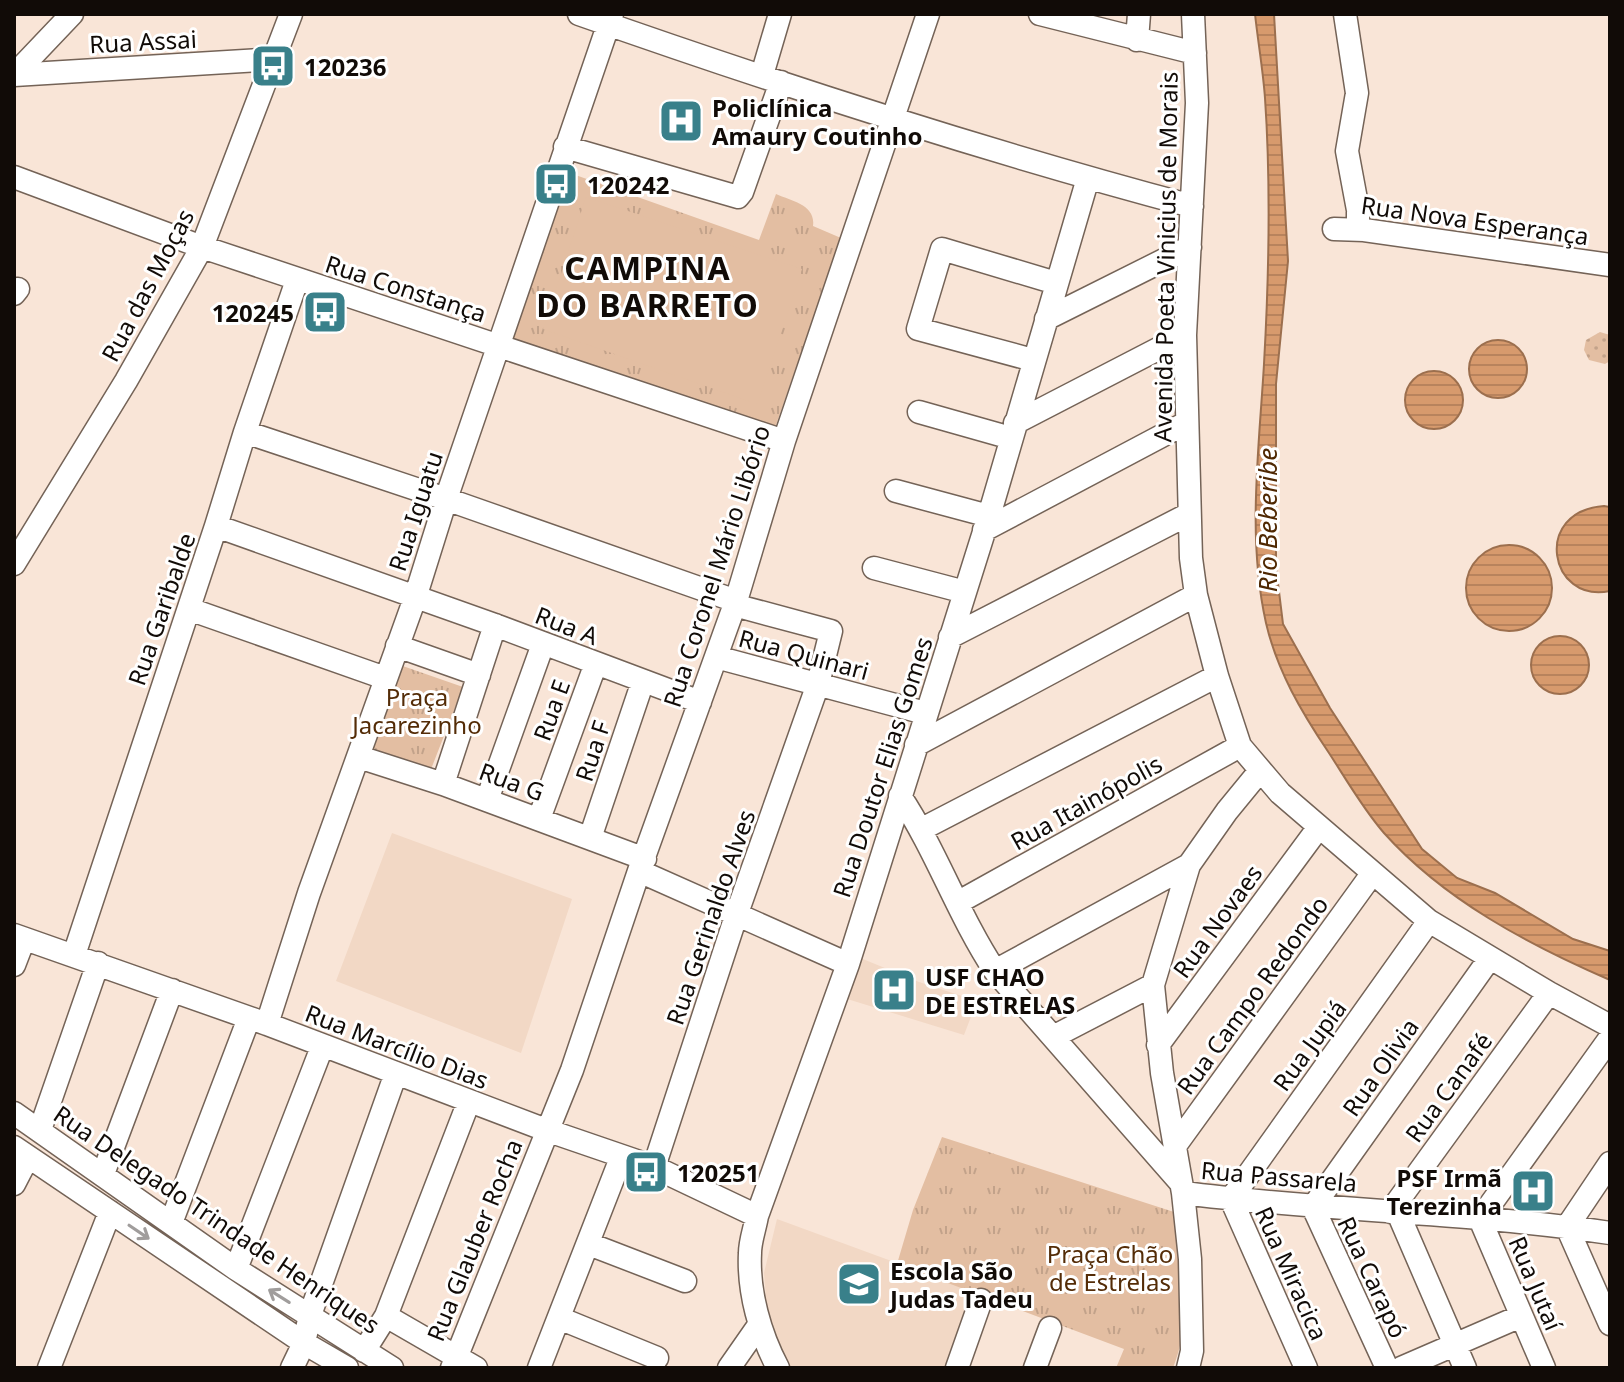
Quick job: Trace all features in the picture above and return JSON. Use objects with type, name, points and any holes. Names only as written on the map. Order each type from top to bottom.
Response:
[{"type":"street","points":[[14,75],[72,14]]},
{"type":"street","name":"Rua das Moças","points":[[14,564],[126,381],[202,247],[291,14]]},
{"type":"street","points":[[579,14],[610,19],[894,119],[1192,206]]},
{"type":"street","points":[[565,147],[738,197],[742,192],[771,78],[780,14]]},
{"type":"street","name":"Rua Coronel Mário Libório","points":[[546,1130],[572,1070],[735,603],[784,441],[928,14]]},
{"type":"street","points":[[1040,14],[1195,53]]},
{"type":"street","points":[[1137,40],[1139,14]]},
{"type":"street","name":"Avenida Poeta Vinicius de Morais","points":[[1193,14],[1197,103],[1185,335],[1189,514],[1196,595],[1217,676],[1240,746],[1259,772],[1429,921],[1610,1026]]},
{"type":"street","points":[[1345,14],[1357,93],[1347,151],[1358,210],[1358,229]]},
{"type":"street","name":"Rua Iguatu","points":[[171,1223],[258,1021],[359,757],[610,19]]},
{"type":"street","name":"Rua Assai","points":[[14,75],[275,59]]},
{"type":"street","name":"Rua Constança","points":[[14,177],[297,280],[784,441]]},
{"type":"street","name":"Rua Doutor Elias Gomes","points":[[778,1368],[759,1325],[750,1252],[757,1216],[848,964],[965,592],[1088,178]]},
{"type":"street","name":"Rua Nova Esperança","points":[[1334,229],[1358,229],[1610,265]]},
{"type":"street","points":[[1046,319],[1190,247]]},
{"type":"street","points":[[1033,360],[918,329],[942,249],[1056,283]]},
{"type":"street","name":"Rua Garibalde","points":[[74,955],[297,280]]},
{"type":"street","points":[[919,412],[1013,430],[1185,335]]},
{"type":"street","points":[[896,491],[986,523],[1186,423]]},
{"type":"street","points":[[245,432],[446,499],[735,603]]},
{"type":"street","points":[[950,637],[1189,514]]},
{"type":"street","name":"Rua A","points":[[216,526],[700,702]]},
{"type":"street","points":[[874,568],[965,592]]},
{"type":"street","points":[[916,745],[1196,595]]},
{"type":"street","name":"Rua Gerinaldo Alves","points":[[654,1167],[737,913],[818,684],[831,631],[735,603]]},
{"type":"street","points":[[189,609],[385,678]]},
{"type":"street","points":[[443,784],[495,625]]},
{"type":"street","points":[[487,800],[543,644]]},
{"type":"street","points":[[397,646],[479,675]]},
{"type":"street","name":"Rua Quinari","points":[[716,657],[925,713]]},
{"type":"street","name":"Rua E","points":[[539,819],[596,663]]},
{"type":"street","points":[[922,829],[1217,676]]},
{"type":"street","name":"Rua F","points":[[590,838],[643,681]]},
{"type":"street","name":"Rua Itainópolis","points":[[957,903],[1240,746]]},
{"type":"street","name":"Rua G","points":[[359,757],[590,838],[737,913],[848,964]]},
{"type":"street","points":[[1188,1368],[1192,1351],[1192,1304],[1182,1188],[1158,1045],[1153,985],[1189,865],[1259,772]]},
{"type":"street","points":[[900,796],[922,829],[974,939],[995,971],[1182,1188]]},
{"type":"street","name":"Rua Novaes","points":[[1158,1045],[1319,827]]},
{"type":"street","points":[[995,971],[1189,865]]},
{"type":"street","name":"Rua Campo Redondo","points":[[1175,1146],[1372,874]]},
{"type":"street","name":"Rua Jupiá","points":[[1231,1199],[1429,921]]},
{"type":"street","points":[[14,965],[19,937]]},
{"type":"street","name":"Rua Marcílio Dias","points":[[19,937],[258,1021],[621,1158],[654,1167],[757,1216]]},
{"type":"street","name":"Rua Olivia","points":[[1313,1207],[1490,958]]},
{"type":"street","points":[[40,1130],[98,963]]},
{"type":"street","points":[[1053,1037],[1153,985]]},
{"type":"street","points":[[103,1174],[172,990]]},
{"type":"street","name":"Rua Canafé","points":[[1394,1212],[1549,993]]},
{"type":"street","points":[[1480,1219],[1610,1038]]},
{"type":"street","points":[[236,1269],[322,1047]]},
{"type":"street","points":[[292,1368],[396,1073]]},
{"type":"street","points":[[364,1351],[386,1316],[469,1101]]},
{"type":"street","name":"Rua Delegado Trindade Henriques","points":[[14,1113],[236,1269],[307,1328],[347,1368]]},
{"type":"street","name":"Rua Glauber Rocha","points":[[454,1363],[546,1130]]},
{"type":"street","points":[[14,1184],[21,1152]]},
{"type":"street","name":"Rua Delegado Trindade Henriques","points":[[21,1152],[110,1212],[307,1328],[364,1351],[392,1368]]},
{"type":"street","points":[[539,1368],[621,1158]]},
{"type":"street","points":[[1610,1163],[1567,1227],[1610,1324]]},
{"type":"street","name":"Rua Passarela","points":[[1182,1188],[1231,1199],[1610,1233]]},
{"type":"street","name":"Rua Miracica","points":[[1231,1199],[1306,1368]]},
{"type":"street","name":"Rua Carapó","points":[[1313,1207],[1387,1368]]},
{"type":"street","points":[[49,1368],[110,1212]]},
{"type":"street","points":[[1394,1212],[1465,1368]]},
{"type":"street","name":"Rua Jutaí","points":[[1480,1219],[1544,1368]]},
{"type":"street","points":[[589,1244],[685,1281]]},
{"type":"street","points":[[957,1368],[981,1300]]},
{"type":"street","name":"Rua Delegado Trindade Henriques","points":[[386,1316],[454,1363],[476,1368]]},
{"type":"street","points":[[1401,1368],[1521,1316]]},
{"type":"street","points":[[559,1318],[657,1358]]},
{"type":"street","points":[[729,1368],[759,1325]]},
{"type":"street","points":[[1035,1368],[1050,1328]]},
{"type":"shaded area","points":[[392,833],[572,899],[521,1053],[336,981]]},
{"type":"shaded area","name":"USF CHAO DE ESTRELAS","points":[[858,957],[977,1001],[964,1035],[844,998]]},
{"type":"shaded area","name":"Escola São Judas Tadeu","points":[[777,1219],[984,1295],[960,1368],[791,1368],[767,1311],[764,1273]]},
{"type":"green space","points":[[567,172],[759,240],[776,194],[807,208],[813,226],[841,238],[776,425],[772,428],[513,343],[511,334]]},
{"type":"green space","points":[[586,197],[802,269],[757,404],[543,329]]},
{"type":"green space","points":[[1600,332],[1610,335],[1610,361],[1605,364],[1589,360],[1584,350],[1586,340]]},
{"type":"green space","name":"Praça Jacarezinho","points":[[397,664],[463,687],[428,777],[364,755]]},
{"type":"green space","name":"Praça Chão de Estrelas","points":[[942,1137],[1174,1212],[1183,1271],[1184,1310],[1183,1330],[1173,1368],[1116,1368],[1124,1349],[897,1264],[913,1210]]},
{"type":"water","name":"Rio Beberibe","points":[[1255,14],[1274,14],[1288,261],[1276,384],[1276,567],[1283,624],[1330,708],[1422,849],[1457,878],[1495,893],[1573,939],[1610,951],[1610,980],[1549,952],[1489,918],[1433,879],[1408,857],[1376,824],[1355,794],[1300,707],[1277,658],[1266,623],[1257,559],[1257,461],[1264,364],[1269,198],[1265,98]]},
{"type":"water","points":[[1498,340],[1509,342],[1518,349],[1525,358],[1525,380],[1518,389],[1509,396],[1498,398],[1487,396],[1478,389],[1471,380],[1469,369],[1471,358],[1478,349],[1487,342]]},
{"type":"water","points":[[1434,371],[1445,373],[1454,380],[1461,389],[1461,411],[1454,420],[1445,427],[1434,429],[1423,427],[1414,420],[1407,411],[1405,400],[1407,389],[1414,380],[1423,373]]},
{"type":"water","points":[[1610,507],[1610,591],[1589,591],[1573,584],[1562,571],[1557,555],[1558,539],[1566,523],[1581,512]]},
{"type":"water","points":[[1501,545],[1517,545],[1540,557],[1549,571],[1552,588],[1549,605],[1540,619],[1517,631],[1501,631],[1485,624],[1473,612],[1466,596],[1466,580],[1473,564],[1485,552]]},
{"type":"water","points":[[1560,636],[1571,638],[1580,645],[1587,654],[1587,676],[1580,685],[1571,692],[1560,694],[1549,692],[1540,685],[1533,676],[1531,665],[1533,654],[1540,645],[1549,638]]},
{"type":"place","name":"120236","points":[[273,66]]},
{"type":"place","name":"Policlínica Amaury Coutinho","points":[[681,121]]},
{"type":"place","name":"120242","points":[[556,184]]},
{"type":"place","name":"120245","points":[[325,312]]},
{"type":"place","name":"USF CHAO DE ESTRELAS","points":[[894,990]]},
{"type":"place","name":"120251","points":[[646,1172]]},
{"type":"place","name":"PSF Irmã Terezinha","points":[[1533,1191]]},
{"type":"place","name":"Escola São Judas Tadeu","points":[[859,1284]]},
{"type":"district","name":"CAMPINA DO BARRETO","points":[[648,286]]}]
